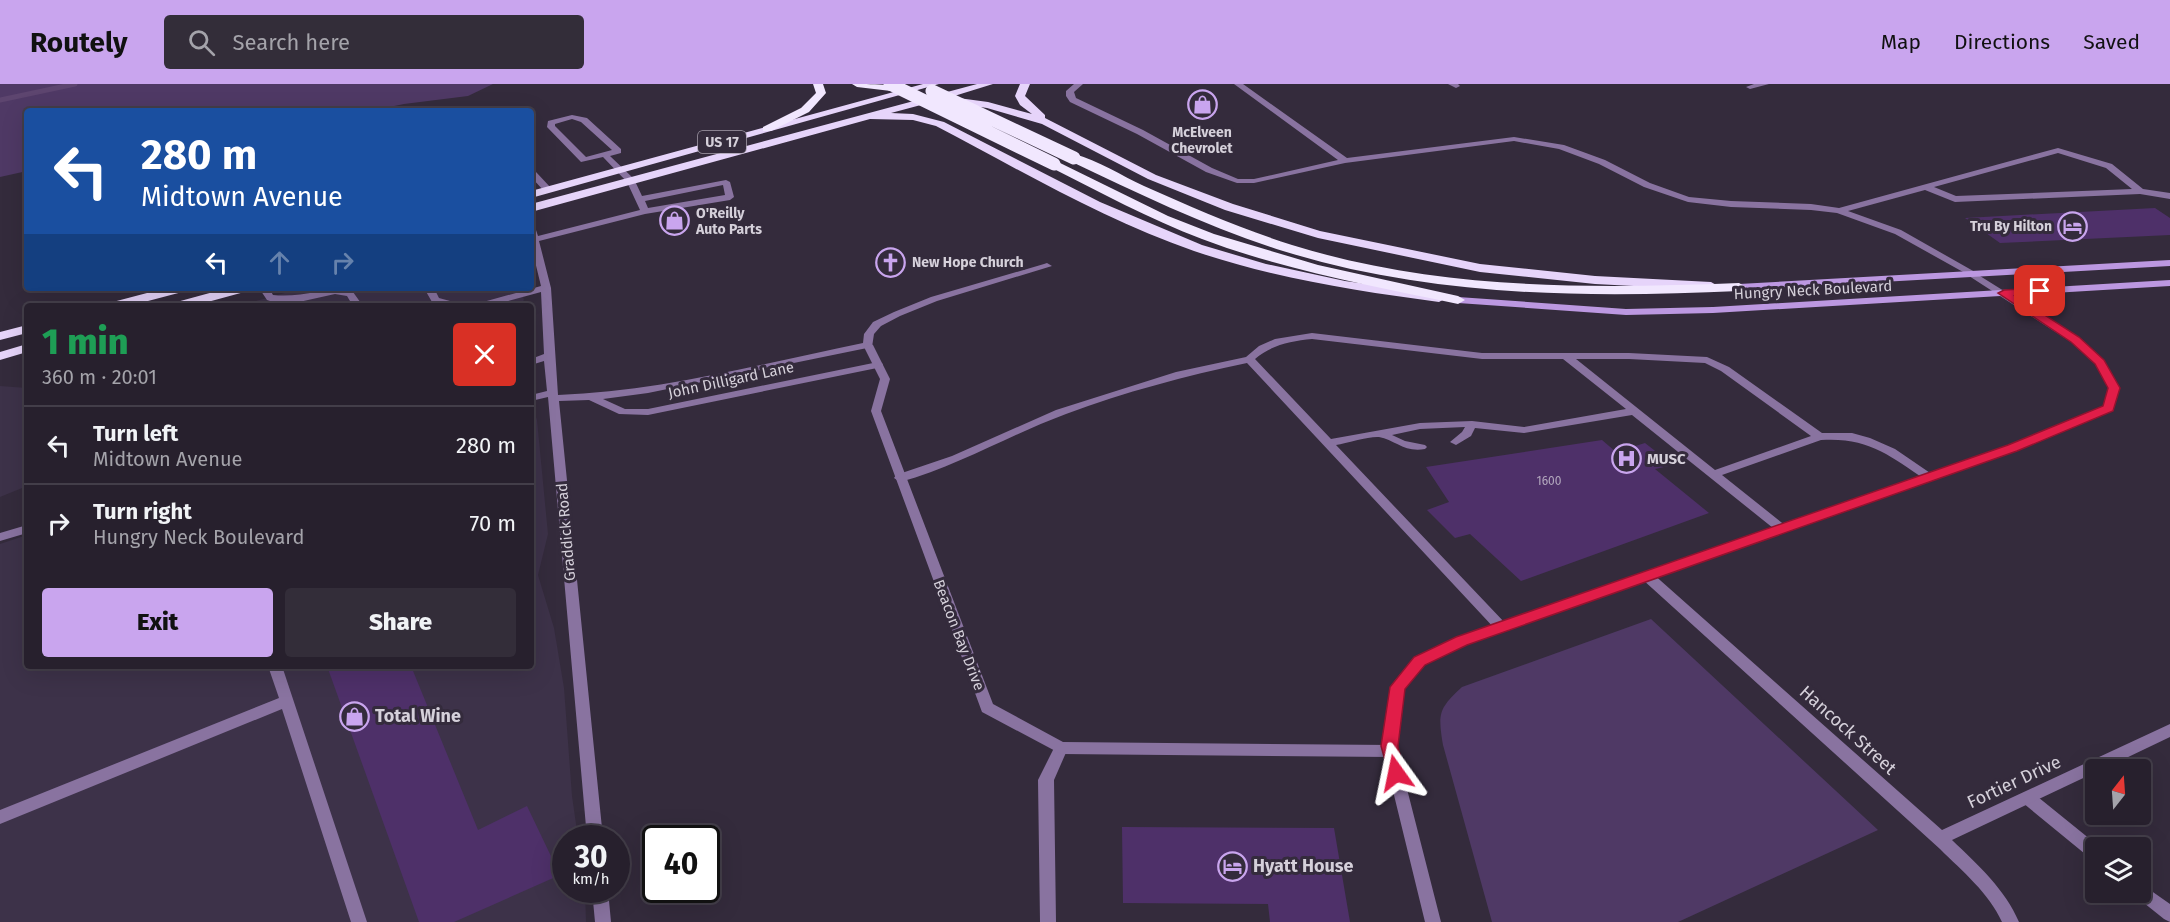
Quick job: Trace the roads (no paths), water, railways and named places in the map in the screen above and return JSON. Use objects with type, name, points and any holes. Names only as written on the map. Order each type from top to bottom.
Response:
[{"type":"highway","points":[[767,129],[792,117],[818,99],[820,93],[818,84]]},
{"type":"highway","points":[[857,84],[912,86],[964,105],[1200,216],[1288,248],[1346,264],[1428,278],[1511,288],[1657,292],[1739,287]]},
{"type":"highway","points":[[890,84],[1134,204],[1230,245],[1309,268],[1458,300]]},
{"type":"highway","name":"US 17","points":[[534,194],[622,171],[912,86],[934,84]]},
{"type":"highway","name":"US 17","points":[[534,207],[988,84]]},
{"type":"highway","points":[[1026,84],[1020,96],[1024,103],[1046,122]]},
{"type":"highway","points":[[912,86],[935,99],[988,105],[1046,122],[1152,177],[1179,188],[1264,218],[1358,243],[1480,268],[1595,280],[1739,287]]},
{"type":"highway","points":[[935,99],[945,120],[955,131]]},
{"type":"highway","points":[[870,116],[913,117],[940,124],[1096,205],[1198,248],[1263,267],[1345,285],[1458,300]]},
{"type":"highway","points":[[125,303],[167,291]]},
{"type":"highway","points":[[189,303],[232,291]]},
{"type":"highway","points":[[0,336],[24,330]]},
{"type":"highway","points":[[0,356],[24,349]]},
{"type":"main road","name":"Hungry Neck Boulevard","points":[[1739,287],[2170,263]]},
{"type":"main road","name":"Hungry Neck Boulevard","points":[[1458,300],[1626,312],[1713,310],[2170,283]]},
{"type":"street","points":[[1078,84],[1070,91],[1073,100],[1148,136],[1209,170],[1237,181],[1254,181],[1345,161],[1514,139],[1561,147],[1602,162],[1647,185],[1688,199],[1839,211],[1898,232],[2004,293],[2075,340],[2099,362],[2114,388],[2109,409],[2012,448],[1461,641],[1419,661],[1398,687],[1389,746],[1432,922]]},
{"type":"street","points":[[1238,84],[1345,161]]},
{"type":"street","points":[[1750,87],[1765,84]]},
{"type":"street","points":[[573,117],[584,120],[618,151],[605,155],[584,160],[551,127],[551,123],[573,117]]},
{"type":"street","points":[[1839,211],[2058,150],[2109,166],[2140,191]]},
{"type":"street","points":[[605,155],[631,182],[645,211]]},
{"type":"street","points":[[534,174],[548,190]]},
{"type":"street","points":[[534,233],[730,197],[726,182],[641,199]]},
{"type":"street","points":[[1926,187],[1955,199],[2140,191],[2170,196]]},
{"type":"street","name":"Graddick Road","points":[[534,237],[546,288],[549,356],[594,825]]},
{"type":"street","points":[[868,345],[869,333],[877,324],[897,314],[934,299],[1047,266]]},
{"type":"street","points":[[490,303],[546,288]]},
{"type":"street","points":[[266,291],[270,298],[285,300],[336,291],[350,294],[356,303]]},
{"type":"street","points":[[430,291],[435,300],[446,303]]},
{"type":"street","points":[[900,478],[956,459],[1060,412],[1180,374],[1250,359],[1262,346],[1292,338],[1312,336],[1482,356],[1629,356],[1707,360],[1725,369],[1820,437]]},
{"type":"street","name":"Beacon Bay Drive","points":[[868,345],[885,379],[876,411],[987,708],[1061,748],[1390,752]]},
{"type":"street","name":"John Dilligard Lane","points":[[534,399],[553,396],[591,397],[648,390],[868,345]]},
{"type":"street","points":[[534,361],[549,356]]},
{"type":"street","points":[[1567,357],[1782,529]]},
{"type":"street","points":[[1250,359],[1501,627]]},
{"type":"street","name":"John Dilligard Lane","points":[[591,397],[623,412],[648,412],[878,364]]},
{"type":"street","points":[[1329,443],[1443,424],[1472,424],[1524,430],[1635,411]]},
{"type":"street","points":[[1456,442],[1467,435],[1472,424]]},
{"type":"street","points":[[1381,434],[1402,444],[1421,447]]},
{"type":"street","points":[[1714,474],[1820,437],[1841,434],[1876,442],[1930,477]]},
{"type":"street","points":[[0,537],[24,530]]},
{"type":"street","name":"Hancock Street","points":[[1647,576],[1939,838],[1990,890],[2010,914],[2011,922]]},
{"type":"street","points":[[276,669],[359,922]]},
{"type":"street","points":[[0,818],[286,701]]},
{"type":"street","name":"Fortier Drive","points":[[1939,838],[2170,730]]},
{"type":"street","points":[[1048,922],[1046,780],[1061,748]]},
{"type":"street","points":[[2028,798],[2085,845]]},
{"type":"street","points":[[2151,899],[2170,914]]},
{"type":"street","points":[[600,903],[600,920]]},
{"type":"waterway","points":[[0,100],[75,84]]},
{"type":"place","name":"McElveen Chevrolet","points":[[1202,105]]},
{"type":"place","name":"O'Reilly Auto Parts","points":[[675,221]]},
{"type":"place","name":"Tru By Hilton","points":[[2073,226]]},
{"type":"place","name":"New Hope Church","points":[[891,262]]},
{"type":"place","name":"MUSC","points":[[1626,459]]},
{"type":"place","name":"Total Wine","points":[[354,716]]},
{"type":"place","name":"Hyatt House","points":[[1232,866]]}]
